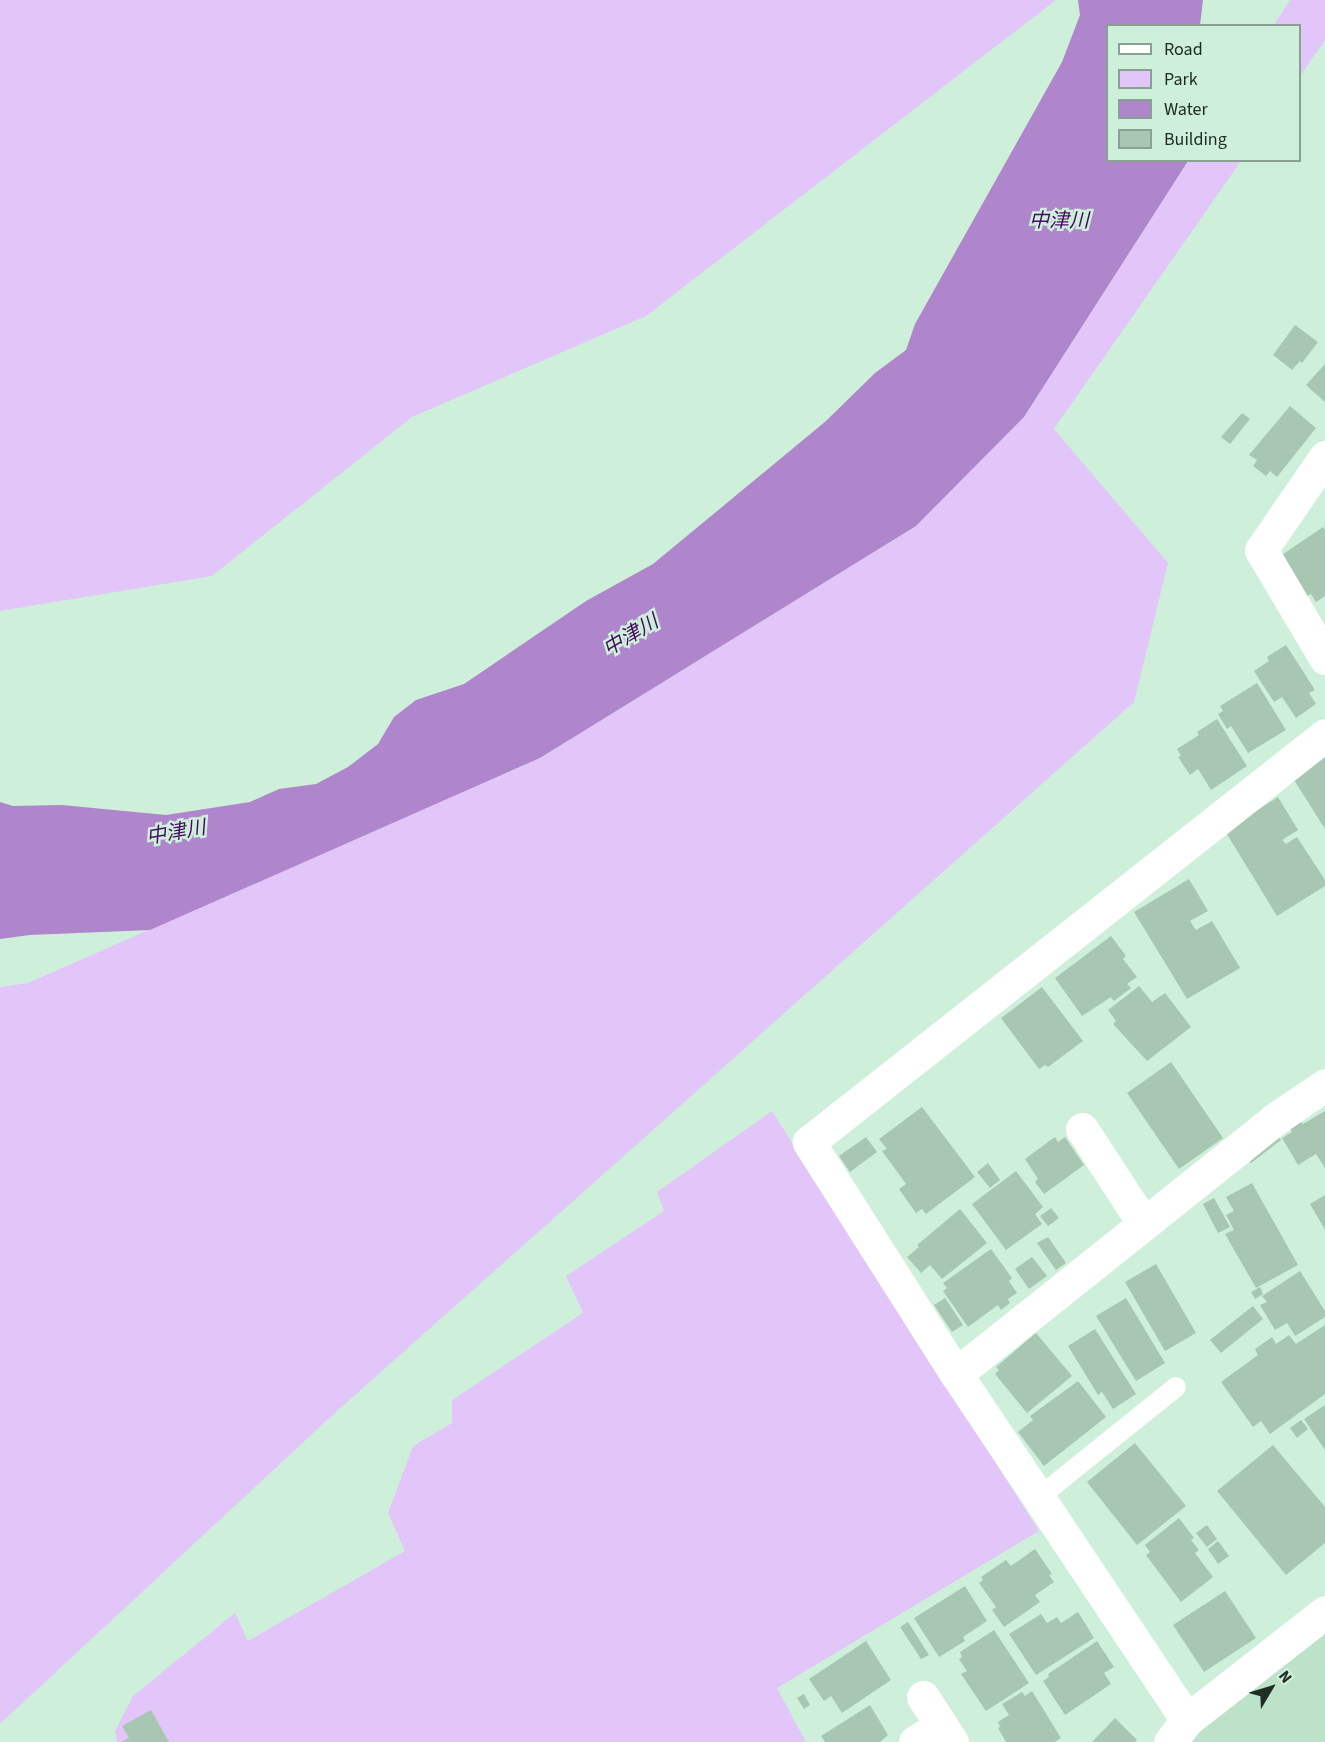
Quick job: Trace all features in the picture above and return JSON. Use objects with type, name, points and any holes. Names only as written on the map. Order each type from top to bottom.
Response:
[{"type":"street","points":[[1325,457],[1261,550],[1325,658]]},
{"type":"street","points":[[1325,735],[809,1142],[956,1374],[1038,1498],[1179,1731],[1325,1612]]},
{"type":"street","points":[[956,1374],[1275,1119],[1325,1085]]},
{"type":"street","points":[[1082,1129],[1144,1224]]},
{"type":"street","points":[[922,1697],[936,1737]]},
{"type":"lane","points":[[1038,1498],[1176,1387]]},
{"type":"shaded area","points":[[1325,1627],[1325,1742],[1189,1742],[1198,1726]]},
{"type":"green space","points":[[0,0],[1056,0],[646,316],[412,417],[212,576],[0,611]]},
{"type":"green space","points":[[1290,0],[1325,0],[1325,40],[1301,75],[1301,24],[1275,24]]},
{"type":"green space","points":[[1187,162],[1240,162],[1054,429],[1168,563],[1134,702],[337,1411],[0,1724],[0,987],[28,983],[540,758],[916,526],[1024,417]]},
{"type":"green space","points":[[772,1111],[1039,1531],[777,1688],[806,1742],[117,1742],[115,1731],[133,1696],[235,1613],[248,1641],[405,1551],[388,1513],[413,1446],[452,1423],[452,1400],[583,1313],[566,1276],[664,1211],[657,1192]]},
{"type":"water","name":"中津川","points":[[1078,0],[1203,0],[1200,24],[1106,24],[1106,162],[1187,162],[1024,417],[916,526],[540,758],[150,930],[30,935],[0,939],[0,802],[13,806],[62,805],[166,815],[250,802],[279,789],[316,784],[348,767],[378,744],[394,717],[416,700],[464,684],[586,601],[653,564],[826,421],[875,373],[906,350],[915,324],[1062,62],[1080,15]]},
{"type":"building","points":[[1295,325],[1318,342],[1302,363],[1300,361],[1292,370],[1273,355]]},
{"type":"building","points":[[1325,364],[1325,402],[1306,385]]},
{"type":"building","points":[[1290,406],[1316,428],[1277,477],[1270,471],[1266,476],[1253,466],[1257,460],[1249,455]]},
{"type":"building","points":[[1242,413],[1250,419],[1230,444],[1221,437]]},
{"type":"building","points":[[1323,527],[1325,530],[1325,596],[1316,602],[1311,594],[1307,596],[1279,557]]},
{"type":"building","points":[[1286,645],[1315,690],[1309,693],[1316,704],[1296,718],[1282,697],[1274,702],[1254,671],[1269,661],[1267,657]]},
{"type":"building","points":[[1257,683],[1286,730],[1248,753],[1231,726],[1227,729],[1218,714],[1223,711],[1220,706]]},
{"type":"building","points":[[1217,719],[1247,766],[1211,790],[1198,769],[1190,775],[1178,757],[1181,756],[1177,749],[1199,735],[1197,732]]},
{"type":"building","points":[[1325,749],[1325,829],[1289,772]]},
{"type":"building","points":[[1278,797],[1298,830],[1282,840],[1286,844],[1297,837],[1325,880],[1325,886],[1277,916],[1225,831]]},
{"type":"building","points":[[1189,879],[1208,911],[1190,921],[1196,930],[1212,921],[1240,968],[1187,999],[1134,912]]},
{"type":"building","points":[[1111,936],[1126,956],[1123,959],[1137,977],[1127,984],[1131,988],[1114,1001],[1111,997],[1082,1016],[1055,978]]},
{"type":"building","points":[[1139,986],[1152,1002],[1165,993],[1191,1027],[1147,1061],[1113,1024],[1116,1021],[1108,1010]]},
{"type":"building","points":[[1042,987],[1083,1041],[1048,1067],[1045,1065],[1039,1069],[1001,1018]]},
{"type":"building","points":[[1171,1062],[1223,1138],[1179,1169],[1127,1093]]},
{"type":"building","points":[[922,1107],[975,1177],[926,1214],[922,1209],[916,1213],[899,1189],[906,1184],[882,1151],[887,1149],[879,1139]]},
{"type":"building","points":[[1325,1111],[1325,1168],[1316,1154],[1298,1165],[1282,1138],[1292,1132],[1290,1128],[1301,1122],[1303,1124]]},
{"type":"building","points":[[1272,1127],[1281,1140],[1251,1163],[1240,1150]]},
{"type":"building","points":[[866,1137],[877,1152],[850,1172],[839,1156]]},
{"type":"building","points":[[1055,1137],[1058,1142],[1065,1137],[1084,1165],[1044,1194],[1035,1182],[1038,1179],[1025,1159]]},
{"type":"building","points":[[988,1163],[1000,1180],[990,1188],[977,1172]]},
{"type":"building","points":[[1016,1171],[1043,1207],[1035,1214],[1042,1224],[1006,1250],[972,1204]]},
{"type":"building","points":[[1252,1183],[1298,1265],[1256,1288],[1225,1234],[1234,1230],[1226,1215],[1234,1211],[1226,1197]]},
{"type":"building","points":[[1325,1195],[1325,1230],[1310,1204]]},
{"type":"building","points":[[1214,1198],[1230,1227],[1218,1233],[1203,1204]]},
{"type":"building","points":[[1051,1208],[1059,1218],[1048,1226],[1040,1216]]},
{"type":"building","points":[[960,1209],[987,1243],[942,1279],[930,1265],[921,1273],[907,1257],[919,1247],[917,1245]]},
{"type":"building","points":[[1048,1237],[1066,1263],[1056,1270],[1037,1243]]},
{"type":"building","points":[[991,1249],[1012,1278],[1009,1281],[1017,1293],[1008,1299],[1010,1303],[1001,1310],[998,1305],[968,1327],[943,1291],[947,1288],[943,1283]]},
{"type":"building","points":[[1032,1257],[1047,1276],[1029,1289],[1015,1269]]},
{"type":"building","points":[[1156,1264],[1196,1333],[1165,1351],[1125,1282]]},
{"type":"building","points":[[1300,1271],[1325,1311],[1325,1317],[1295,1336],[1287,1323],[1275,1330],[1260,1305],[1267,1302],[1262,1296]]},
{"type":"building","points":[[1260,1287],[1263,1294],[1255,1299],[1251,1292]]},
{"type":"building","points":[[945,1298],[963,1325],[952,1332],[934,1305]]},
{"type":"building","points":[[1126,1298],[1165,1363],[1136,1381],[1096,1316]]},
{"type":"building","points":[[1253,1306],[1263,1319],[1221,1353],[1210,1340]]},
{"type":"building","points":[[1325,1325],[1325,1394],[1270,1434],[1261,1421],[1253,1427],[1221,1382],[1258,1355],[1255,1349],[1272,1337],[1276,1344],[1289,1335],[1296,1344]]},
{"type":"building","points":[[1095,1329],[1136,1394],[1113,1409],[1102,1392],[1098,1395],[1068,1346]]},
{"type":"building","points":[[1036,1333],[1072,1376],[1027,1413],[995,1374],[999,1370],[996,1367]]},
{"type":"building","points":[[1078,1381],[1106,1417],[1044,1466],[1018,1432],[1033,1420],[1030,1416]]},
{"type":"building","points":[[1325,1405],[1325,1450],[1304,1419]]},
{"type":"building","points":[[1301,1420],[1308,1429],[1297,1438],[1290,1428]]},
{"type":"building","points":[[1135,1443],[1186,1506],[1137,1545],[1087,1482]]},
{"type":"building","points":[[1273,1445],[1325,1507],[1325,1543],[1286,1575],[1217,1491]]},
{"type":"building","points":[[1179,1518],[1194,1538],[1191,1540],[1199,1550],[1195,1553],[1213,1577],[1181,1602],[1146,1555],[1150,1552],[1145,1545]]},
{"type":"building","points":[[1207,1525],[1217,1539],[1207,1547],[1196,1533]]},
{"type":"building","points":[[1218,1541],[1229,1556],[1218,1564],[1208,1549]]},
{"type":"building","points":[[1035,1549],[1052,1574],[1049,1575],[1054,1582],[1035,1595],[1040,1602],[1004,1627],[992,1610],[996,1607],[979,1583],[983,1580],[981,1577],[1006,1560],[1011,1566]]},
{"type":"building","points":[[965,1586],[987,1621],[963,1637],[965,1641],[939,1657],[914,1618]]},
{"type":"building","points":[[1225,1591],[1256,1638],[1204,1672],[1173,1625]]},
{"type":"building","points":[[1078,1612],[1094,1638],[1036,1675],[1009,1634],[1041,1614],[1047,1623],[1057,1617],[1061,1623]]},
{"type":"building","points":[[908,1622],[929,1655],[921,1659],[900,1627]]},
{"type":"building","points":[[994,1630],[1029,1683],[986,1711],[961,1674],[967,1671],[959,1659],[962,1657],[960,1652]]},
{"type":"building","points":[[866,1641],[891,1680],[842,1713],[831,1696],[824,1701],[809,1679]]},
{"type":"building","points":[[1097,1641],[1114,1667],[1104,1673],[1111,1684],[1065,1715],[1043,1681],[1049,1677],[1048,1674]]},
{"type":"building","points":[[1032,1691],[1061,1738],[1055,1742],[1006,1742],[998,1728],[1000,1727],[998,1722],[1009,1715],[1002,1704],[1022,1692],[1025,1696]]},
{"type":"building","points":[[804,1694],[810,1705],[804,1709],[797,1698]]},
{"type":"building","points":[[870,1705],[888,1735],[880,1742],[825,1742],[821,1736]]},
{"type":"building","points":[[151,1710],[169,1742],[121,1742],[129,1738],[122,1726]]},
{"type":"building","points":[[1115,1718],[1137,1740],[1135,1742],[1092,1742]]}]
